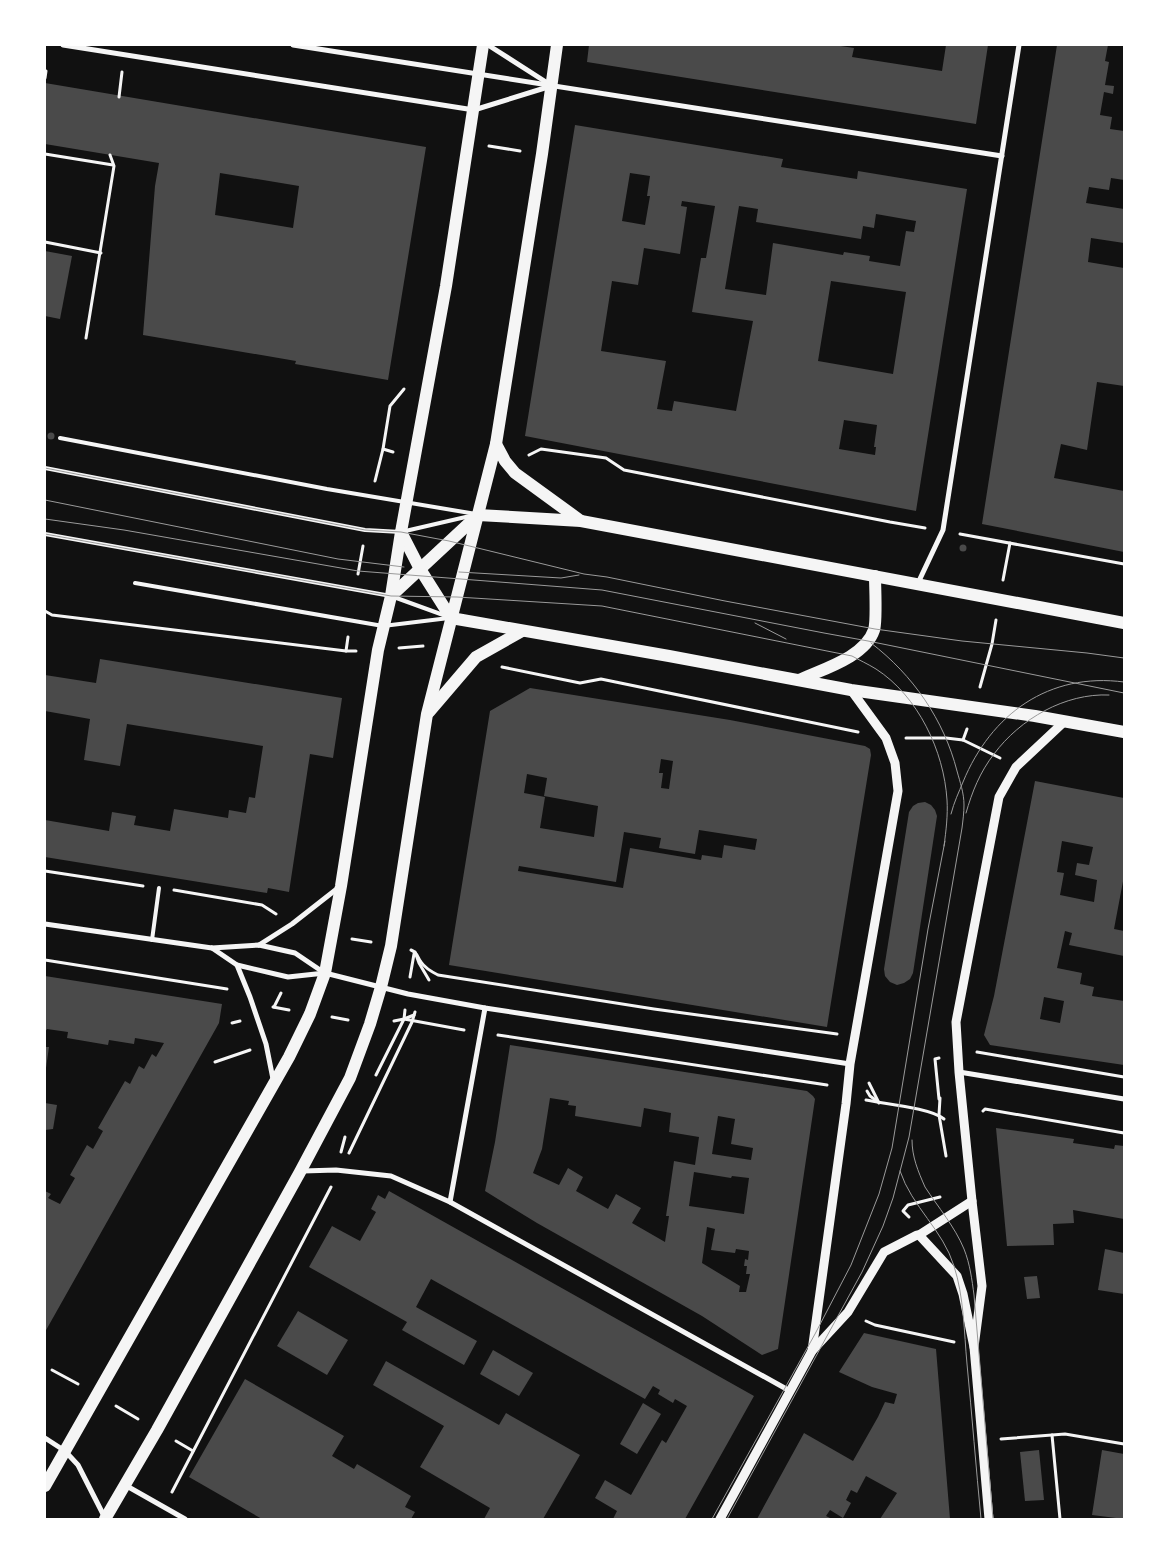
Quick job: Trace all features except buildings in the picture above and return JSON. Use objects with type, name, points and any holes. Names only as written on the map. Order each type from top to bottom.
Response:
[{"type":"main road","points":[[45,1486],[60,1448],[97,1395],[289,1057],[310,1014],[325,973],[341,886],[378,650],[391,596],[446,286],[483,45]]},
{"type":"main road","points":[[105,1519],[157,1430],[300,1172],[350,1078],[370,1024],[391,946],[427,714],[496,444],[542,154],[557,45]]},
{"type":"main road","points":[[496,444],[505,461],[515,473],[581,521]]},
{"type":"main road","points":[[391,596],[478,514],[581,521],[1124,623]]},
{"type":"main road","points":[[401,532],[420,569],[451,618],[851,690],[974,707],[1124,732]]},
{"type":"main road","points":[[799,680],[852,656],[868,641],[875,629],[875,576]]},
{"type":"main road","points":[[427,714],[476,657],[522,631]]},
{"type":"street","points":[[63,45],[474,110],[551,86]]},
{"type":"street","points":[[293,45],[1002,156]]},
{"type":"street","points":[[488,45],[551,86]]},
{"type":"street","points":[[917,584],[943,530],[1019,45]]},
{"type":"street","points":[[812,1351],[850,1064],[898,791],[895,763],[886,738],[851,690]]},
{"type":"street","points":[[974,1347],[982,1286],[959,1072],[956,1022],[998,797],[1016,766],[1065,722]]},
{"type":"street","points":[[259,945],[292,924],[341,886]]},
{"type":"street","points":[[45,924],[212,948],[259,945],[295,953],[325,973],[419,996],[485,1008],[850,1064]]},
{"type":"street","points":[[212,948],[237,966],[288,977],[325,973]]},
{"type":"street","points":[[237,966],[266,1044],[274,1082]]},
{"type":"street","points":[[450,1202],[485,1008]]},
{"type":"street","points":[[959,1072],[1124,1099]]},
{"type":"street","points":[[300,1172],[341,1171],[390,1176],[450,1202],[790,1391]]},
{"type":"street","points":[[720,1519],[812,1351],[848,1312],[884,1252],[919,1235],[972,1201]]},
{"type":"street","points":[[919,1235],[957,1276],[963,1294],[974,1347],[989,1519]]},
{"type":"street","points":[[45,1438],[60,1448],[78,1465],[105,1519]]},
{"type":"street","points":[[125,1485],[185,1519]]},
{"type":"lane","points":[[60,438],[407,503],[478,514]]},
{"type":"lane","points":[[45,468],[365,530],[401,532],[478,514]]},
{"type":"lane","points":[[45,534],[356,588],[391,596],[451,618]]},
{"type":"lane","points":[[134,583],[383,626],[451,618]]},
{"type":"lane","points":[[152,940],[159,888]]},
{"type":"path","points":[[119,96],[125,54]]},
{"type":"path","points":[[45,78],[46,71]]},
{"type":"path","points":[[468,143],[542,154]]},
{"type":"path","points":[[45,154],[114,166]]},
{"type":"path","points":[[86,338],[114,166],[110,155]]},
{"type":"path","points":[[45,242],[101,253]]},
{"type":"path","points":[[372,496],[383,449],[390,406],[400,396],[404,388]]},
{"type":"path","points":[[383,449],[393,452]]},
{"type":"path","points":[[526,456],[541,449],[606,458],[624,470],[890,522],[1124,564]]},
{"type":"path","points":[[356,588],[365,530]]},
{"type":"path","points":[[963,740],[992,644],[1010,543]]},
{"type":"path","points":[[45,611],[52,615],[346,651],[350,621]]},
{"type":"path","points":[[498,666],[580,683],[601,679],[849,730],[858,732],[869,744],[886,738],[946,738],[963,740],[1016,766]]},
{"type":"path","points":[[45,872],[262,905],[292,924]]},
{"type":"path","points":[[332,936],[414,951],[429,970],[444,976],[654,1009],[836,1034],[841,1030],[856,1032]]},
{"type":"path","points":[[45,960],[228,990],[231,996]]},
{"type":"path","points":[[164,1507],[341,1171],[412,1022],[419,996]]},
{"type":"path","points":[[404,1019],[412,1022],[481,1033],[828,1084],[827,1103],[846,1104],[865,1100],[939,1115],[949,1124],[974,1120],[985,1109],[1124,1133]]},
{"type":"path","points":[[868,1079],[880,1103]]},
{"type":"path","points":[[939,1115],[948,1163]]},
{"type":"path","points":[[919,1235],[915,1221],[904,1211],[908,1205],[946,1193]]},
{"type":"path","points":[[875,1325],[974,1347]]},
{"type":"path","points":[[52,1370],[193,1451]]},
{"type":"path","points":[[982,1440],[1065,1434],[1124,1444]]},
{"type":"path","points":[[1052,1435],[1060,1519]]},
{"type":"tram line","points":[[45,468],[365,530],[401,532],[449,541],[584,574],[875,629],[962,641],[1124,658]]},
{"type":"tram line","points":[[45,500],[338,559],[404,567]]},
{"type":"tram line","points":[[45,519],[124,530],[358,571],[602,590],[1124,693]]},
{"type":"tram line","points":[[45,534],[391,596],[457,597],[602,606],[852,656],[876,669],[891,680],[916,709],[926,726],[941,763],[945,781],[947,811],[944,846]]},
{"type":"tram line","points":[[459,572],[561,578],[579,575]]},
{"type":"tram line","points":[[755,623],[786,639]]},
{"type":"tram line","points":[[727,1519],[862,1272],[883,1226],[893,1198],[909,1137],[962,828],[963,792],[944,734],[925,700],[913,684],[900,669],[871,643]]},
{"type":"tram line","points":[[951,814],[963,782],[975,758],[989,736],[1006,718],[1026,703],[1047,691],[1071,684],[1097,681],[1124,682]]},
{"type":"tram line","points":[[966,813],[981,775],[994,754],[1005,741],[1030,719],[1076,698],[1109,695]]},
{"type":"tram line","points":[[712,1519],[815,1334],[851,1265],[879,1194],[892,1148],[928,929],[945,841]]},
{"type":"tram line","points":[[912,1140],[914,1158],[925,1187],[956,1233],[964,1249],[969,1266],[974,1295],[993,1519]]},
{"type":"tram line","points":[[900,1171],[912,1196],[943,1241],[954,1266],[960,1290],[981,1519]]}]
